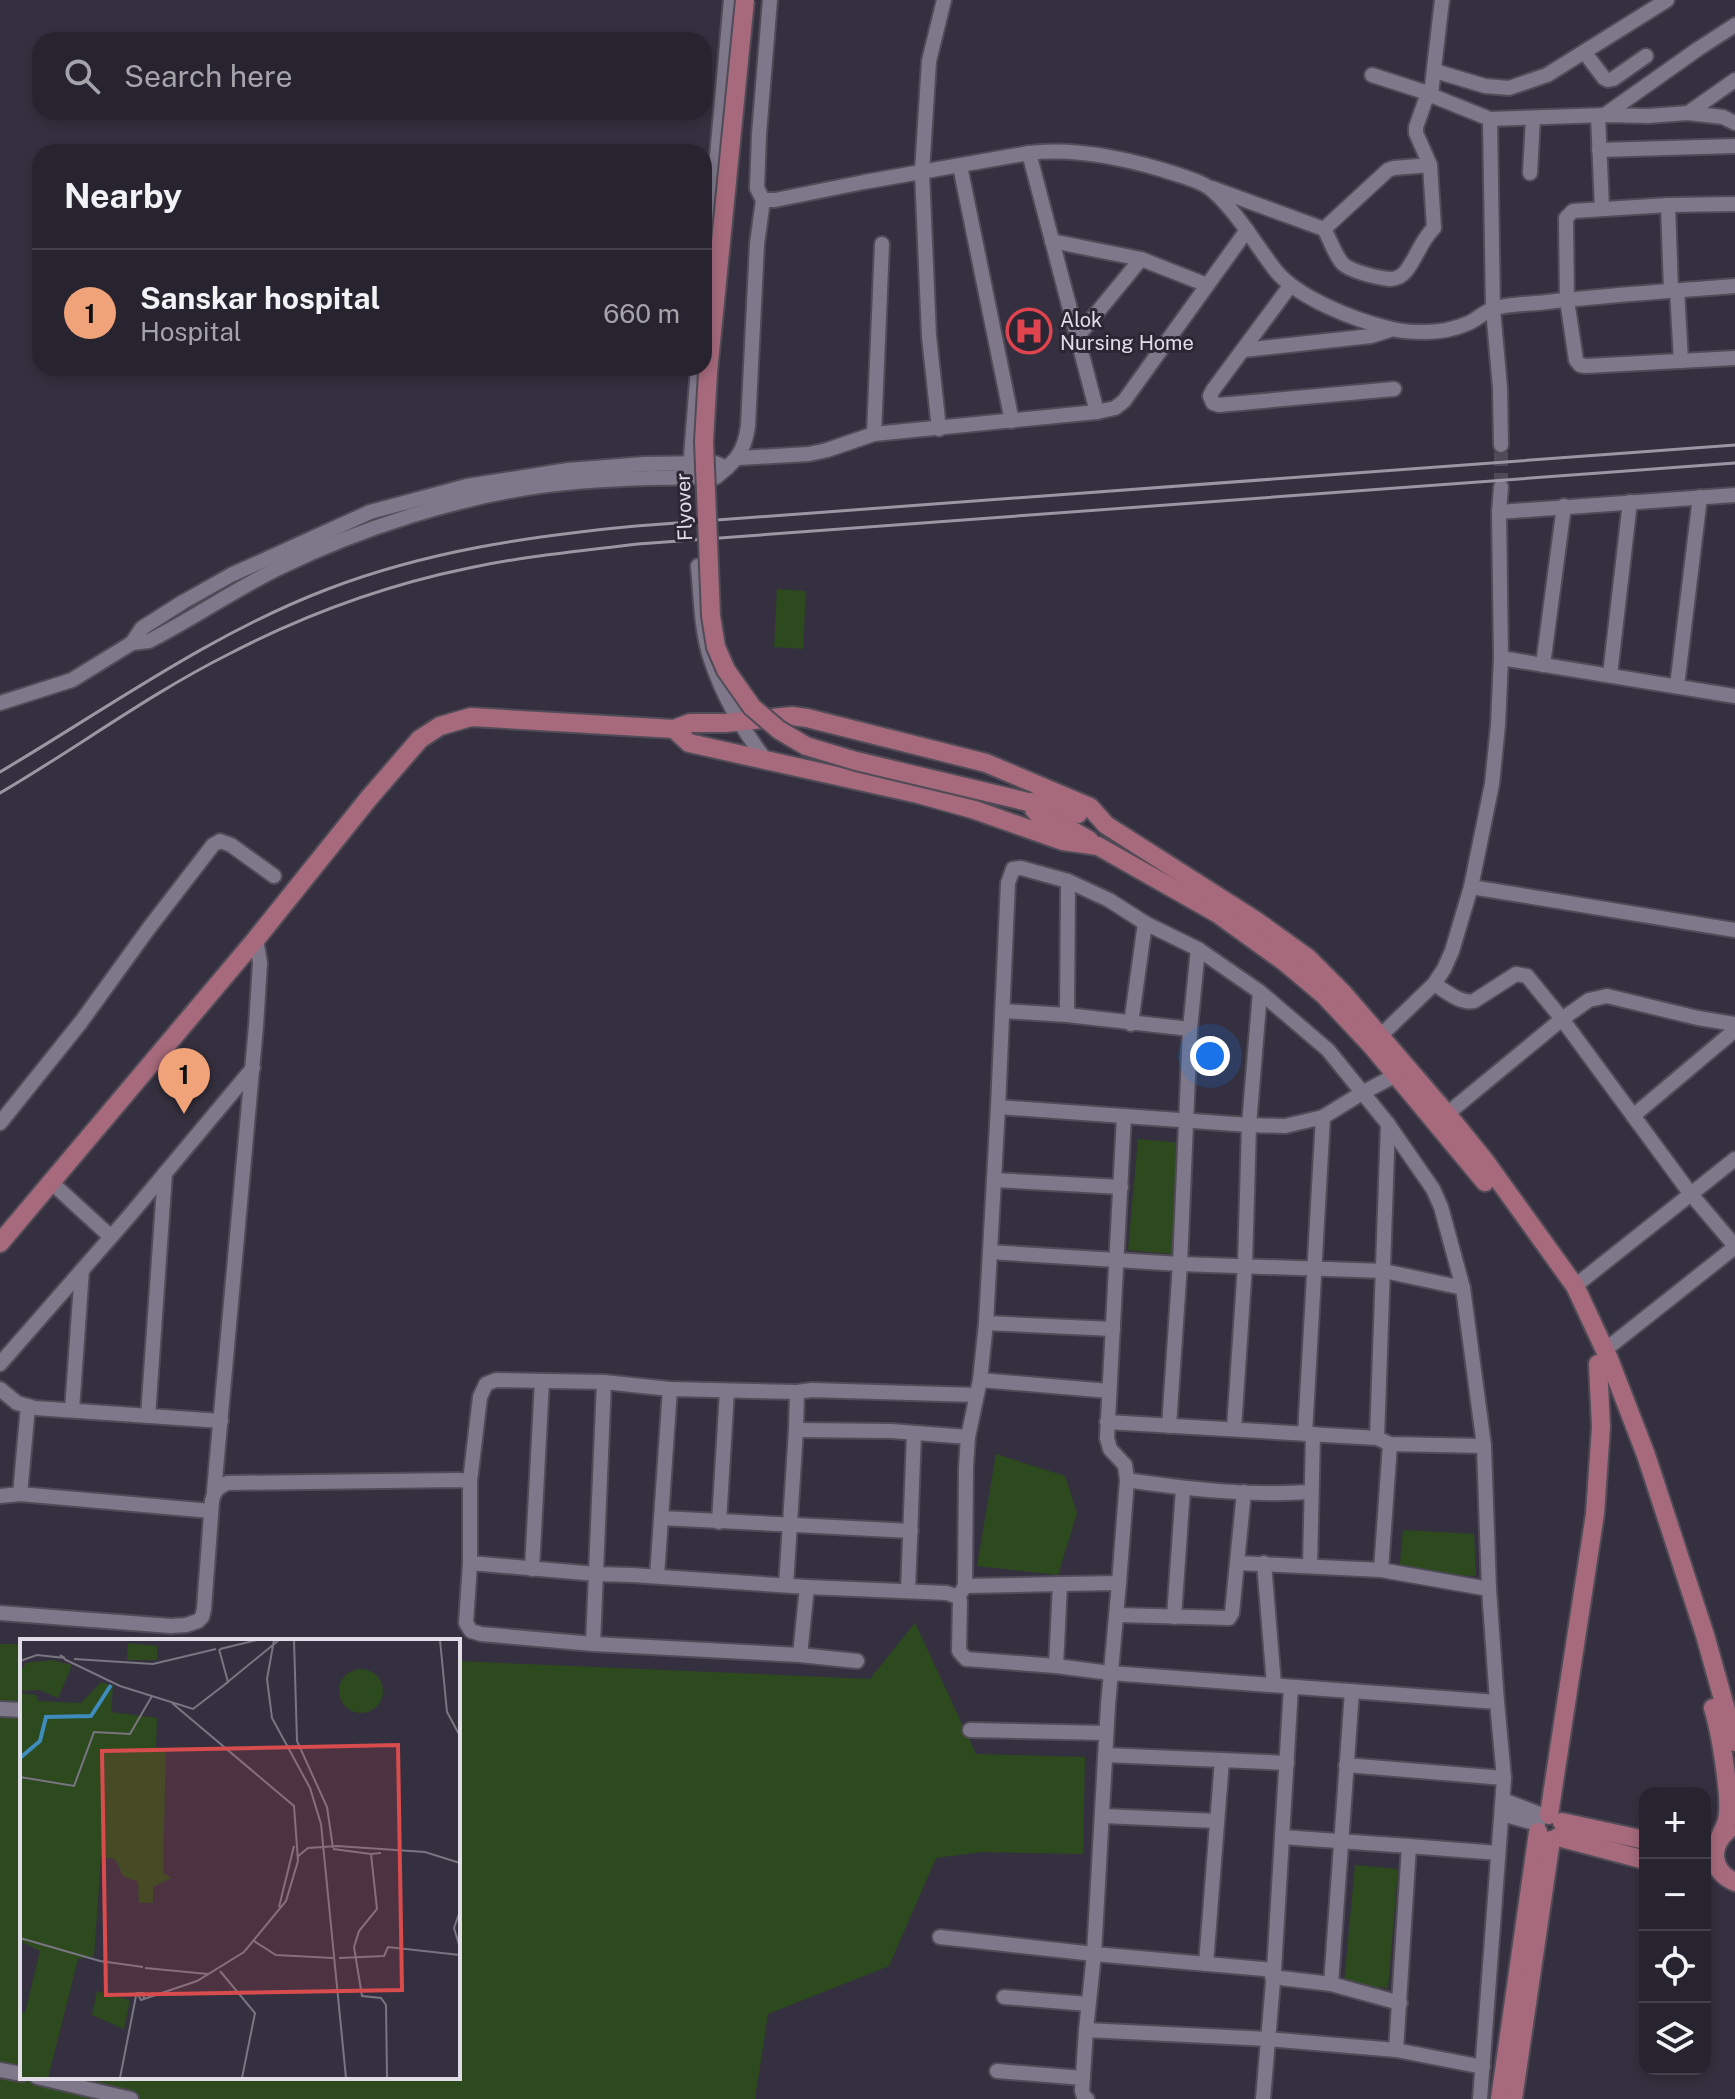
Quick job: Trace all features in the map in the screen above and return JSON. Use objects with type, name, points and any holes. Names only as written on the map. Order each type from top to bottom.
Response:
[{"type":"main road","name":"Flyover","points":[[712,332],[745,0]]},
{"type":"main road","name":"Flyover","points":[[708,376],[704,442],[711,616],[716,647],[726,670],[752,707],[779,730],[806,746],[1028,802],[1040,817],[1080,825],[1106,825]]},
{"type":"main road","points":[[0,1243],[256,939],[369,798],[420,739],[440,726],[471,717],[674,729],[690,723],[792,716],[986,763],[1090,807],[1106,825],[1255,920],[1308,958],[1343,993],[1375,1041],[1447,1114],[1485,1161],[1575,1286],[1693,1638],[1718,1723],[1728,1819],[1714,1854],[1720,1872],[1731,1880]]},
{"type":"main road","points":[[674,729],[689,743],[918,794],[1063,841],[1098,846]]},
{"type":"main road","name":"Flyover","points":[[1080,825],[1098,846],[1218,914],[1286,963],[1375,1041]]},
{"type":"main road","points":[[1401,1070],[1566,1293],[1601,1357],[1646,1455],[1705,1635],[1735,1742]]},
{"type":"main road","points":[[1513,2099],[1595,1514],[1601,1427],[1601,1357]]},
{"type":"main road","points":[[1549,1827],[1639,1839]]},
{"type":"main road","points":[[1549,1827],[1642,1859]]},
{"type":"main road","points":[[1500,2099],[1549,1827]]},
{"type":"main road","points":[[1711,1876],[1731,1880]]},
{"type":"street","points":[[712,212],[731,0]]},
{"type":"street","points":[[733,463],[745,443],[748,426],[757,244],[763,200],[757,188],[759,134],[770,0]]},
{"type":"street","points":[[939,429],[929,336],[922,172],[929,61],[944,0]]},
{"type":"street","points":[[763,200],[1041,151],[1090,154],[1155,167],[1324,229],[1346,267],[1391,279],[1399,277],[1406,272],[1426,235],[1434,228],[1430,165],[1416,127],[1435,71],[1442,0]]},
{"type":"street","points":[[1435,71],[1485,86],[1509,88],[1547,75],[1667,0]]},
{"type":"street","points":[[1602,115],[1735,25]]},
{"type":"street","points":[[1585,53],[1608,80],[1646,56]]},
{"type":"street","points":[[1372,75],[1429,93],[1490,119],[1688,113],[1723,117],[1735,123]]},
{"type":"street","points":[[1688,113],[1735,80]]},
{"type":"street","points":[[1602,115],[1599,150],[1602,209]]},
{"type":"street","points":[[1530,173],[1533,118]]},
{"type":"street","points":[[1490,119],[1493,309],[1501,445]]},
{"type":"street","points":[[1599,150],[1735,146]]},
{"type":"street","points":[[1029,153],[1097,412]]},
{"type":"street","points":[[1324,229],[1388,170],[1430,165]]},
{"type":"street","points":[[960,166],[1012,421]]},
{"type":"street","points":[[1209,187],[1290,286],[1371,324],[1392,329],[1423,332],[1446,330],[1466,325],[1493,309],[1735,286]]},
{"type":"street","points":[[1735,204],[1573,211],[1566,218],[1567,300],[1576,360],[1580,365],[1735,358]]},
{"type":"street","points":[[1668,205],[1681,361]]},
{"type":"street","points":[[0,703],[72,680],[132,643],[142,628],[231,575],[370,512],[467,486],[568,470],[644,464],[690,470],[715,463],[809,454],[874,434],[1115,408],[1124,401],[1247,230]]},
{"type":"street","points":[[1052,241],[1141,259],[1207,285]]},
{"type":"street","points":[[874,434],[882,244]]},
{"type":"street","points":[[1077,337],[1141,259]]},
{"type":"street","points":[[1290,286],[1213,390],[1210,396],[1213,403],[1219,405],[1394,389]]},
{"type":"street","points":[[1244,350],[1371,336],[1392,329]]},
{"type":"street","points":[[690,470],[697,376]]},
{"type":"street","points":[[1375,1041],[1434,984],[1452,951],[1471,887],[1496,754],[1501,658],[1501,487]]},
{"type":"street","points":[[1499,512],[1735,495]]},
{"type":"street","points":[[1677,686],[1700,497]]},
{"type":"street","points":[[1610,675],[1630,502]]},
{"type":"street","points":[[1543,665],[1564,506]]},
{"type":"street","points":[[698,566],[710,657],[728,703],[765,759]]},
{"type":"street","points":[[1501,658],[1735,696]]},
{"type":"street","points":[[0,1123],[81,1022],[213,845],[220,841],[231,845],[274,876]]},
{"type":"street","points":[[1480,2099],[1504,1778],[1489,1589],[1484,1446],[1463,1288],[1438,1198],[1388,1124],[1328,1050],[1260,992],[1198,949],[1145,923],[1109,900],[1068,881],[1021,868],[1013,869],[1010,874],[986,1323],[968,1437],[959,1651],[966,1659],[1110,1673],[1497,1702]]},
{"type":"street","points":[[1067,1015],[1068,881]]},
{"type":"street","points":[[1471,887],[1735,930]]},
{"type":"street","points":[[1131,1024],[1145,923]]},
{"type":"street","points":[[0,1613],[171,1626],[186,1625],[202,1617],[253,1068],[260,963],[256,939]]},
{"type":"street","points":[[1169,1426],[1180,1264],[1190,1029],[1198,949]]},
{"type":"street","points":[[1434,984],[1468,1002],[1516,974],[1527,976],[1690,1193],[1735,1246],[1601,1357]]},
{"type":"street","points":[[1234,1429],[1245,1265],[1249,1125],[1260,992]]},
{"type":"street","points":[[1447,1114],[1562,1019],[1599,996],[1735,1027]]},
{"type":"street","points":[[1003,1011],[1190,1029]]},
{"type":"street","points":[[1633,1116],[1735,1027]]},
{"type":"street","points":[[0,1364],[253,1068]]},
{"type":"street","points":[[998,1107],[1285,1126],[1323,1117],[1401,1070]]},
{"type":"street","points":[[1087,2099],[1082,2091],[1094,1954],[1110,1673],[1127,1480],[1125,1465],[1110,1449],[1107,1438],[1124,1116]]},
{"type":"street","points":[[1310,1566],[1309,1434],[1323,1117]]},
{"type":"street","points":[[1381,1570],[1388,1124]]},
{"type":"street","points":[[1575,1286],[1735,1159]]},
{"type":"street","points":[[148,1416],[165,1172]]},
{"type":"street","points":[[994,1180],[1121,1187]]},
{"type":"street","points":[[52,1183],[111,1237]]},
{"type":"street","points":[[990,1252],[1180,1264],[1384,1271],[1463,1288]]},
{"type":"street","points":[[72,1410],[82,1270]]},
{"type":"street","points":[[986,1323],[1113,1329]]},
{"type":"street","points":[[857,1661],[593,1644],[471,1631],[466,1623],[470,1481],[480,1397],[486,1384],[496,1380],[604,1382],[670,1389],[797,1392],[978,1388],[1109,1391]]},
{"type":"street","points":[[532,1569],[542,1381]]},
{"type":"street","points":[[593,1644],[604,1382]]},
{"type":"street","points":[[0,1389],[17,1403],[28,1406],[221,1421]]},
{"type":"street","points":[[657,1576],[670,1389]]},
{"type":"street","points":[[719,1522],[727,1391]]},
{"type":"street","points":[[786,1585],[797,1392]]},
{"type":"street","points":[[20,1494],[28,1406]]},
{"type":"street","points":[[1107,1422],[1484,1446]]},
{"type":"street","points":[[796,1430],[891,1431],[968,1437]]},
{"type":"street","points":[[908,1591],[914,1433]]},
{"type":"street","points":[[1127,1480],[1183,1489],[1310,1492]]},
{"type":"street","points":[[214,1491],[227,1483],[470,1481]]},
{"type":"street","points":[[1174,1617],[1183,1489]]},
{"type":"street","points":[[1117,1615],[1229,1618],[1238,1563],[1244,1492]]},
{"type":"street","points":[[0,1496],[20,1494],[211,1511]]},
{"type":"street","points":[[661,1518],[911,1531]]},
{"type":"street","points":[[470,1563],[596,1574],[947,1593],[1060,1584],[1119,1583]]},
{"type":"street","points":[[1238,1563],[1381,1570],[1489,1589]]},
{"type":"street","points":[[1264,1563],[1274,1685]]},
{"type":"street","points":[[1056,1666],[1060,1584]]},
{"type":"street","points":[[800,1655],[807,1587]]},
{"type":"street","points":[[1263,2099],[1291,1687]]},
{"type":"street","points":[[1331,1984],[1352,1691]]},
{"type":"street","points":[[0,1709],[20,1710]]},
{"type":"street","points":[[970,1730],[1106,1733]]},
{"type":"street","points":[[1105,1755],[1287,1763]]},
{"type":"street","points":[[1206,1964],[1222,1760]]},
{"type":"street","points":[[1346,1765],[1504,1778]]},
{"type":"street","points":[[1502,1807],[1549,1827]]},
{"type":"street","points":[[1103,1816],[1217,1821]]},
{"type":"street","points":[[1282,1837],[1498,1853]]},
{"type":"street","points":[[1396,2050],[1409,1846]]},
{"type":"street","points":[[940,1937],[1273,1973],[1331,1984],[1400,2003]]},
{"type":"street","points":[[1004,1997],[1088,2004]]},
{"type":"street","points":[[1086,2030],[1268,2039],[1396,2050],[1483,2067]]},
{"type":"street","points":[[0,2070],[20,2074]]},
{"type":"street","points":[[997,2071],[1083,2078]]},
{"type":"street","points":[[46,2079],[131,2099]]},
{"type":"green space","points":[[777,589],[806,591],[803,649],[774,647]]},
{"type":"green space","points":[[1138,1139],[1182,1143],[1173,1254],[1128,1250]]},
{"type":"green space","points":[[996,1454],[1065,1476],[1077,1513],[1058,1575],[977,1566]]},
{"type":"green space","points":[[1403,1530],[1474,1534],[1476,1576],[1399,1573]]},
{"type":"green space","points":[[915,1623],[976,1754],[1085,1757],[1083,1854],[982,1852],[936,1858],[889,1966],[768,2014],[755,2099],[0,2099],[0,1644],[20,1644],[20,2079],[460,2079],[460,1661],[870,1679]]},
{"type":"green space","points":[[1355,1865],[1398,1869],[1388,1988],[1344,1984]]},
{"type":"tunnel","points":[[1501,445],[1501,487]]},
{"type":"railway","points":[[0,772],[160,673],[284,607],[365,576],[480,547],[636,526],[1735,445]]},
{"type":"railway","points":[[0,793],[170,686],[257,640],[376,592],[490,564],[638,544],[1735,463]]},
{"type":"place","name":"Alok Nursing Home","points":[[1029,331]]},
{"type":"place","name":"Sanskar hospital","points":[[184,1114]]}]
